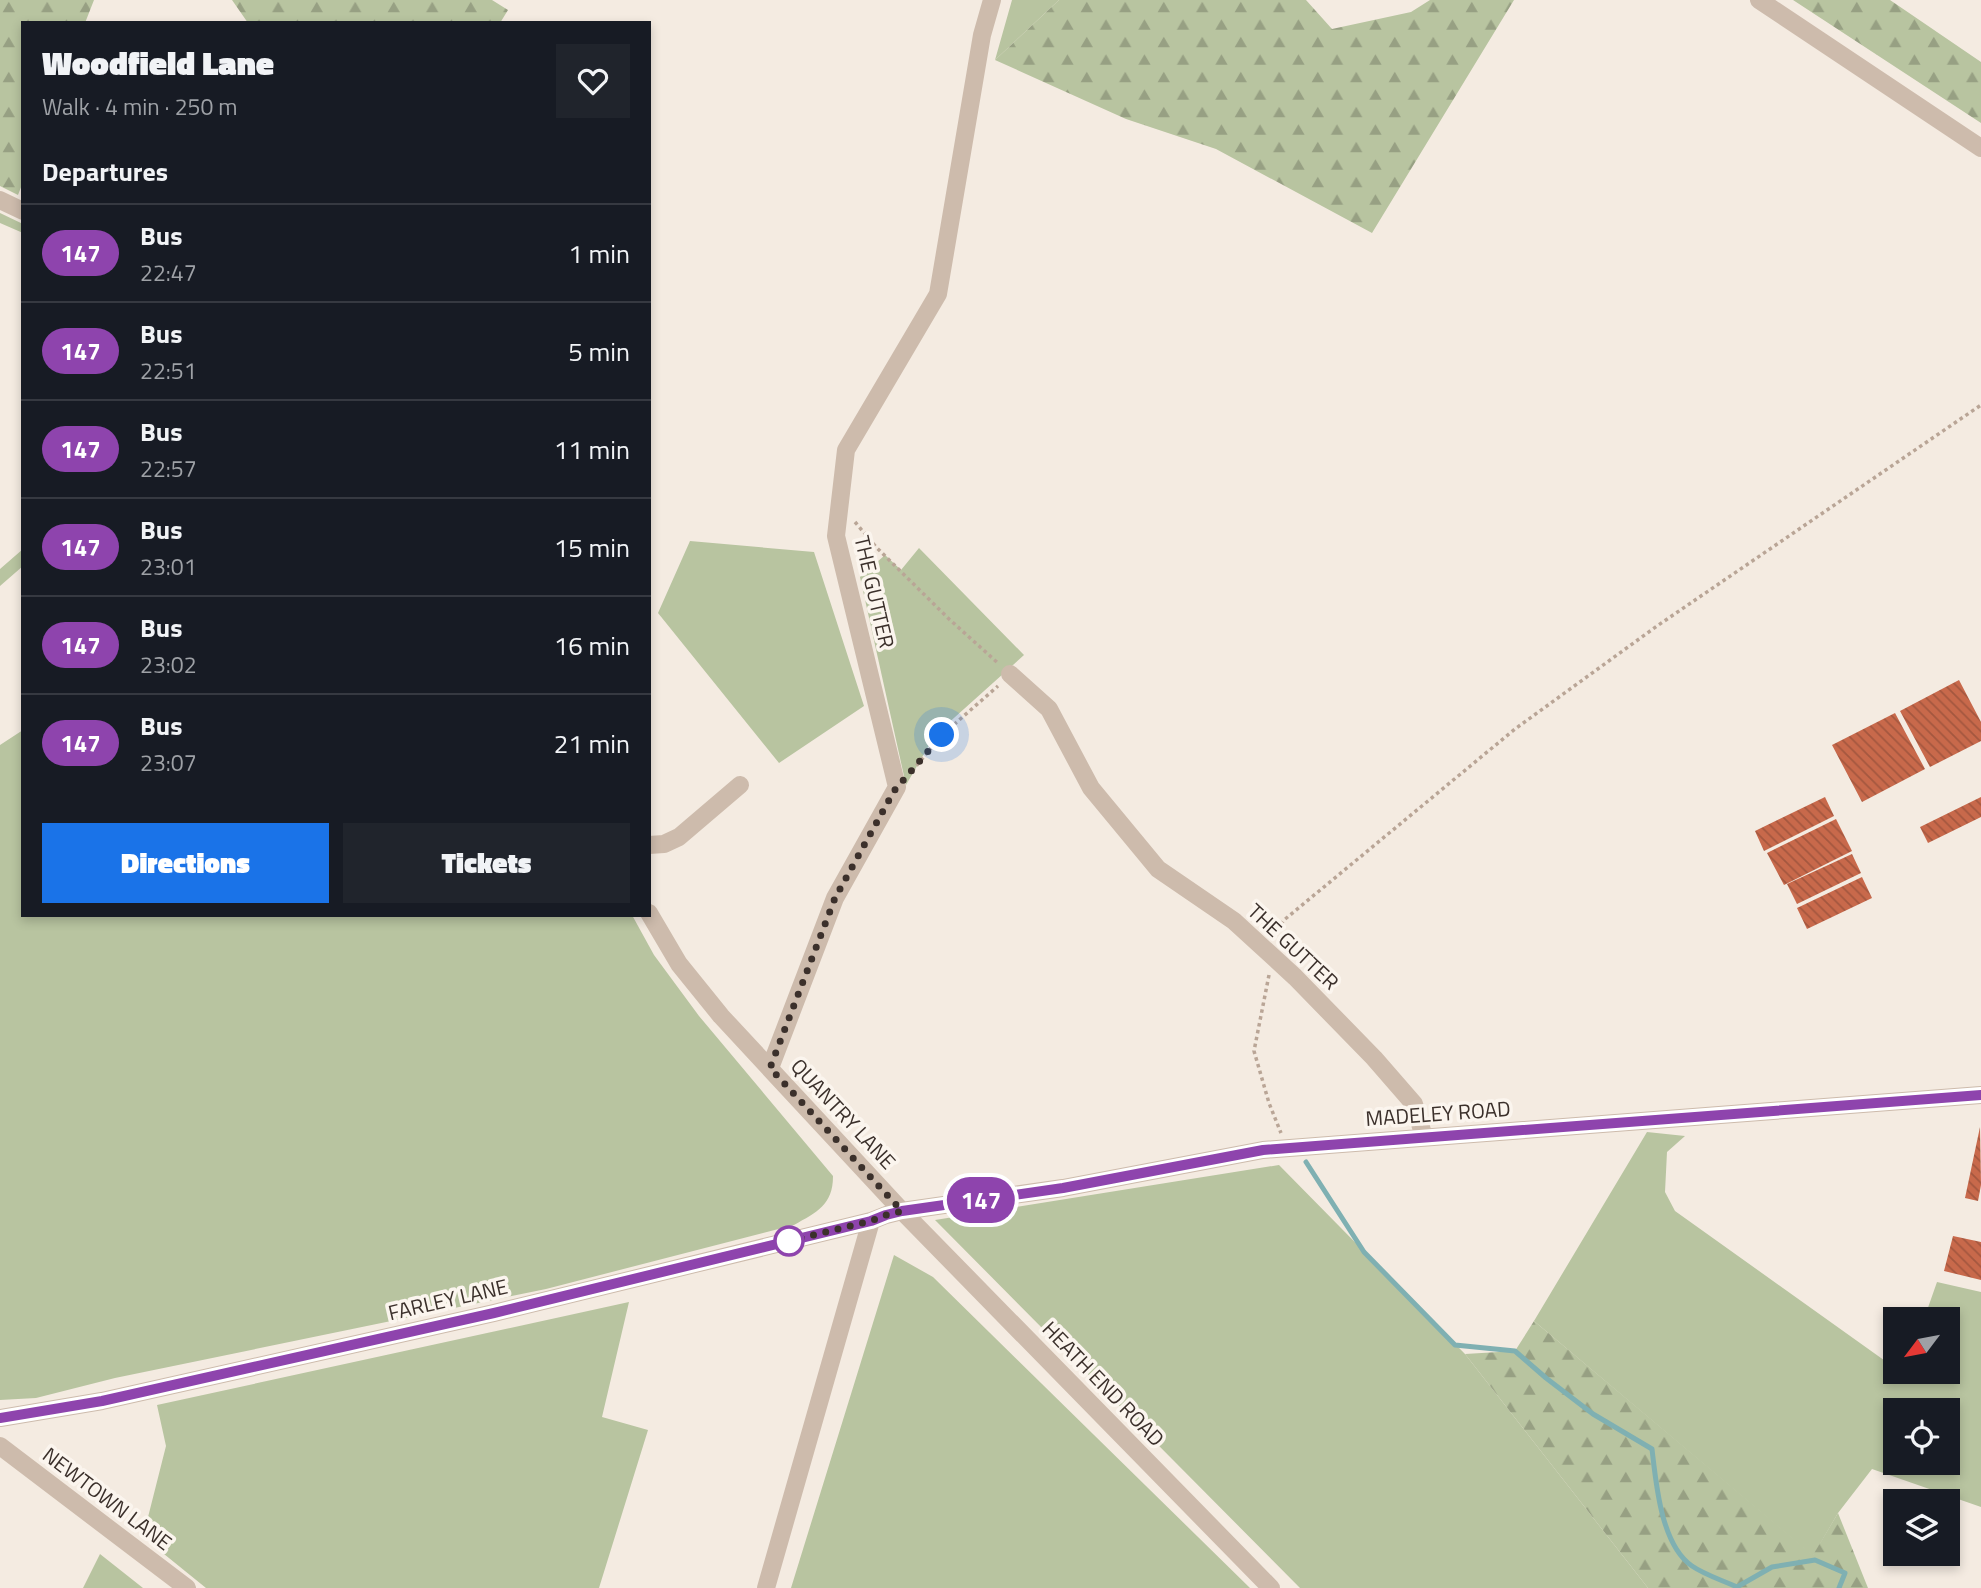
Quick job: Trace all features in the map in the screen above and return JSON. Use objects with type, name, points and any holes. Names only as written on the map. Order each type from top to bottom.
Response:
[{"type":"street","name":"THE GUTTER","points":[[894,791],[897,787],[836,536],[846,450],[938,294],[982,35],[992,0]]},
{"type":"street","points":[[1759,0],[1981,148]]},
{"type":"street","points":[[0,200],[21,210]]},
{"type":"street","name":"THE GUTTER","points":[[1010,674],[1049,709],[1091,788],[1158,869],[1234,920],[1295,977],[1374,1058],[1414,1104],[1424,1138]]},
{"type":"street","points":[[651,845],[664,844],[679,837],[740,785]]},
{"type":"street","points":[[770,1068],[835,898],[894,791]]},
{"type":"street","name":"QUANTRY LANE","points":[[651,916],[679,964],[721,1016],[902,1211]]},
{"type":"street","name":"MADELEY ROAD","points":[[902,1211],[1063,1188],[1263,1150],[1981,1095]]},
{"type":"street","name":"FARLEY LANE","points":[[0,1418],[102,1401],[467,1319],[871,1221],[902,1211]]},
{"type":"street","name":"HEATH END ROAD","points":[[902,1211],[1271,1588]]},
{"type":"street","points":[[766,1588],[871,1221]]},
{"type":"street","name":"NEWTOWN LANE","points":[[0,1446],[187,1588]]},
{"type":"path","points":[[1288,1148],[1269,1103],[1254,1051],[1272,957],[1267,945],[1284,920],[1515,729],[1657,626],[1981,405]]},
{"type":"path","points":[[840,507],[949,619],[1010,674],[942,735],[894,791]]},
{"type":"green space","points":[[0,0],[94,0],[86,21],[21,21],[21,187],[18,195],[0,186]]},
{"type":"green space","points":[[232,0],[492,0],[508,10],[501,21],[247,21]]},
{"type":"green space","points":[[1012,0],[1059,0],[995,60]]},
{"type":"green space","points":[[1059,0],[1306,0],[1332,29],[1411,12],[1430,0],[1514,0],[1372,233],[1216,149],[1126,119],[995,60]]},
{"type":"green space","points":[[1793,0],[1890,0],[1981,62],[1981,123]]},
{"type":"green space","points":[[0,213],[21,223],[21,232],[0,223]]},
{"type":"green space","points":[[690,541],[814,552],[864,706],[779,763],[658,613]]},
{"type":"green space","points":[[919,548],[1024,655],[935,735],[906,785],[860,577],[885,555],[901,570]]},
{"type":"green space","points":[[21,551],[21,568],[0,586],[0,569]]},
{"type":"green space","points":[[21,731],[21,917],[633,917],[654,955],[699,1016],[833,1176],[827,1201],[794,1225],[546,1289],[115,1378],[36,1398],[0,1400],[0,745]]},
{"type":"green space","points":[[1647,1132],[1685,1136],[1667,1152],[1665,1192],[1675,1211],[1883,1359],[1883,1384],[1960,1384],[1960,1307],[1928,1307],[1937,1282],[1981,1292],[1981,1507],[1960,1500],[1960,1489],[1929,1489],[1889,1475],[1960,1475],[1960,1398],[1883,1398],[1883,1473],[1872,1469],[1838,1513],[1813,1556],[1534,1321]]},
{"type":"green space","points":[[1279,1165],[1465,1354],[1648,1588],[1300,1588],[935,1220]]},
{"type":"green space","points":[[894,1255],[933,1277],[1250,1588],[791,1588]]},
{"type":"green space","points":[[629,1302],[602,1417],[648,1430],[599,1588],[206,1588],[143,1537],[166,1446],[157,1405]]},
{"type":"green space","points":[[1534,1321],[1813,1555],[1838,1513],[1868,1588],[1648,1588],[1465,1354],[1515,1351]]},
{"type":"green space","points":[[100,1554],[143,1588],[83,1588]]},
{"type":"building","points":[[1959,680],[1981,722],[1981,741],[1930,767],[1900,711]]},
{"type":"building","points":[[1895,713],[1925,769],[1862,802],[1832,745]]},
{"type":"building","points":[[1825,797],[1834,816],[1764,851],[1755,831]]},
{"type":"building","points":[[1981,797],[1981,817],[1928,843],[1920,827]]},
{"type":"building","points":[[1836,819],[1852,851],[1784,885],[1767,853]]},
{"type":"building","points":[[1852,854],[1861,873],[1797,904],[1787,884]]},
{"type":"building","points":[[1862,877],[1872,898],[1807,929],[1797,908]]},
{"type":"building","points":[[1980,1127],[1981,1185],[1978,1201],[1965,1198]]},
{"type":"building","points":[[1953,1236],[1981,1242],[1981,1280],[1944,1271]]},
{"type":"waterway","points":[[1306,1162],[1364,1252],[1455,1345],[1515,1351],[1593,1414],[1652,1449],[1658,1495],[1667,1529],[1673,1544],[1692,1566],[1737,1587],[1772,1567],[1815,1560],[1845,1573],[1839,1588]]},
{"type":"bus line","name":"147","points":[[0,1418],[102,1401],[494,1313],[871,1221],[902,1211],[1063,1188],[1263,1150],[1981,1095]]},
{"type":"route","points":[[789,1241],[902,1211],[770,1068],[835,898],[894,791],[942,735]]}]
